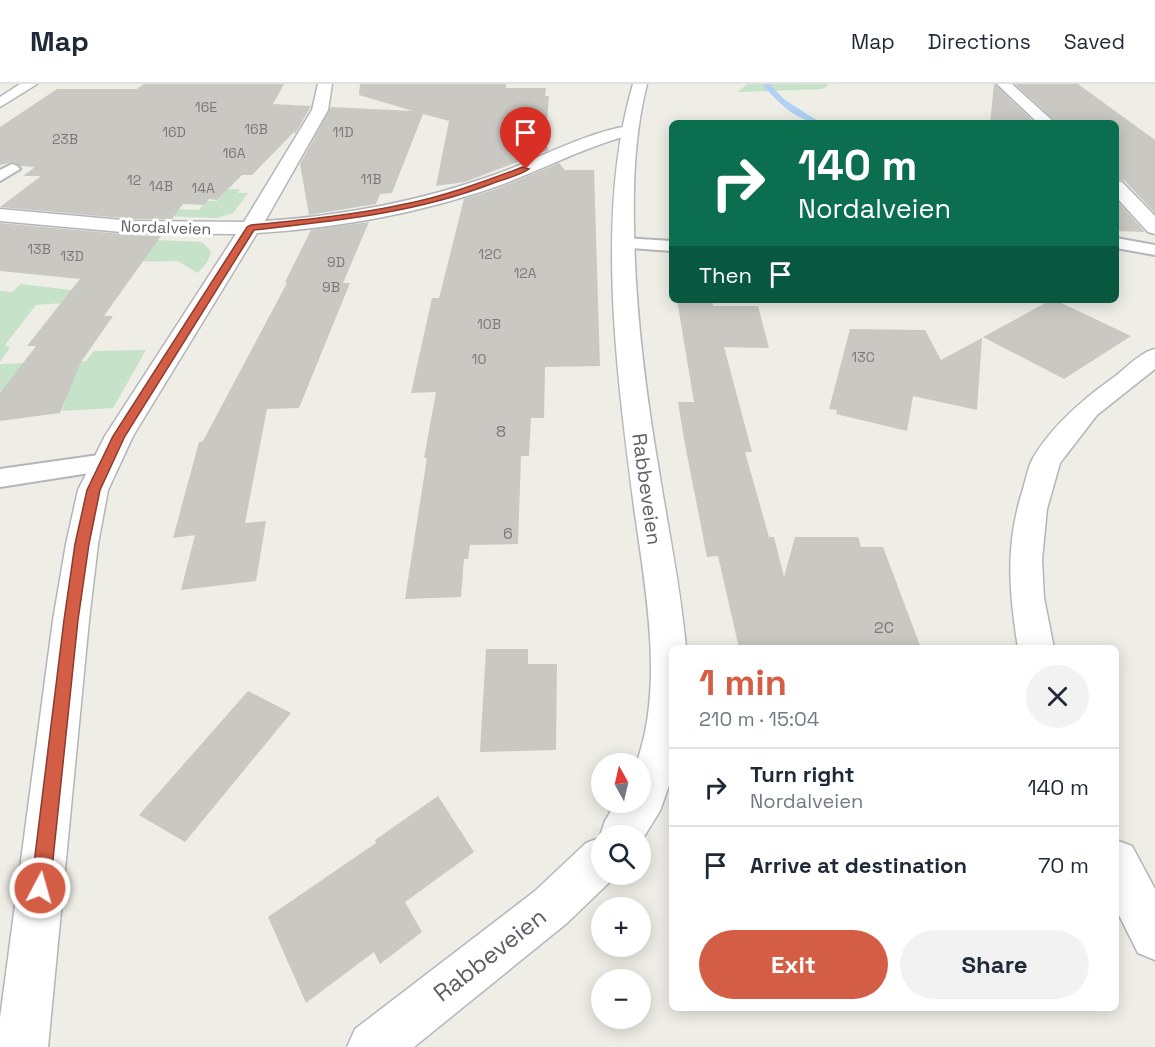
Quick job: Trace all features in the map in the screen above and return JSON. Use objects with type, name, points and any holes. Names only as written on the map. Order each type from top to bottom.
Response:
[{"type":"street","points":[[0,103],[30,84]]},
{"type":"street","points":[[22,1047],[71,620],[93,490],[119,436],[251,227],[320,110],[325,84]]},
{"type":"street","points":[[628,131],[633,104],[640,84]]},
{"type":"street","points":[[1004,84],[1044,120]]},
{"type":"street","name":"Nordalveien","points":[[0,215],[153,228],[251,227],[378,213],[439,198],[510,175],[597,138],[628,131]]},
{"type":"street","name":"Rabbeveien","points":[[628,131],[623,243],[626,324],[665,623],[669,673]]},
{"type":"street","points":[[1119,189],[1155,228]]},
{"type":"street","points":[[1035,645],[1027,598],[1026,559],[1032,509],[1046,461],[1087,409],[1133,376],[1155,356]]},
{"type":"street","name":"Rabbeveien","points":[[629,825],[638,813],[654,777],[665,738],[669,696]]},
{"type":"street","points":[[1119,868],[1155,936]]},
{"type":"street","name":"Rabbeveien","points":[[373,1047],[551,907],[591,869]]},
{"type":"lane","points":[[623,243],[669,246]]},
{"type":"lane","points":[[1119,244],[1155,250]]},
{"type":"lane","points":[[0,478],[106,463]]},
{"type":"green space","points":[[747,84],[829,85],[822,89],[738,92]]},
{"type":"green space","points":[[227,189],[240,189],[238,193],[248,193],[233,213],[217,218],[106,214],[126,207],[199,210],[206,201],[217,201]]},
{"type":"green space","points":[[134,239],[202,242],[211,251],[206,263],[197,273],[178,261],[112,262]]},
{"type":"green space","points":[[21,284],[79,291],[62,303],[36,305],[5,345],[10,348],[0,362],[0,291],[12,292]]},
{"type":"green space","points":[[146,350],[113,408],[62,411],[71,382],[0,391],[0,364],[86,361],[94,351]]},
{"type":"building","points":[[144,84],[284,84],[273,104],[311,106],[295,134],[294,132],[252,175],[242,175],[217,200],[209,199],[204,205],[183,204],[172,219],[133,219],[0,207],[41,176],[23,176],[35,167],[20,166],[13,162],[0,165],[0,127],[57,89],[137,89]]},
{"type":"building","points":[[360,84],[506,84],[506,88],[546,88],[545,96],[549,96],[545,144],[549,150],[465,182],[436,186],[449,121],[423,114],[392,193],[380,194],[376,204],[309,215],[300,164],[331,107],[413,111],[359,95]]},
{"type":"building","points":[[995,84],[1032,120],[990,120]]},
{"type":"building","points":[[1015,84],[1078,84],[1155,140],[1155,213],[1124,180],[1119,179],[1119,120],[1054,120]]},
{"type":"building","points":[[559,163],[565,170],[594,170],[600,366],[545,367],[544,418],[531,418],[529,456],[521,456],[518,544],[470,545],[468,559],[464,559],[461,597],[405,599],[427,458],[424,458],[436,392],[411,393],[432,298],[439,298],[464,199],[499,188]]},
{"type":"building","points":[[1119,203],[1145,232],[1119,231]]},
{"type":"building","points":[[369,222],[343,283],[350,283],[299,408],[267,409],[245,523],[266,521],[256,581],[181,590],[195,535],[173,538],[199,442],[203,441],[287,283],[285,282],[311,230]]},
{"type":"building","points":[[0,223],[161,236],[104,316],[113,316],[81,362],[60,413],[0,421],[0,393],[36,346],[27,346],[80,279],[0,271]]},
{"type":"building","points":[[678,303],[758,306],[769,348],[724,347],[752,452],[745,452],[769,537],[774,537],[784,577],[795,537],[858,537],[861,547],[883,547],[920,645],[738,645],[718,556],[707,557],[684,439],[678,402],[694,402]]},
{"type":"building","points":[[1045,303],[1061,303],[1131,336],[1064,379],[983,337]]},
{"type":"building","points":[[850,329],[925,330],[941,360],[982,338],[977,410],[913,396],[907,431],[836,414],[837,410],[829,409]]},
{"type":"building","points":[[486,649],[528,649],[528,664],[557,664],[556,750],[480,752]]},
{"type":"building","points":[[248,691],[291,713],[185,842],[139,815]]},
{"type":"building","points":[[438,796],[474,852],[405,902],[422,932],[380,964],[374,952],[306,1003],[268,917],[376,843],[375,840]]},
{"type":"waterway","points":[[766,84],[783,101],[812,120]]},
{"type":"route","points":[[40,888],[71,620],[82,544],[93,490],[119,436],[251,227],[378,213],[474,188],[526,169]]}]
